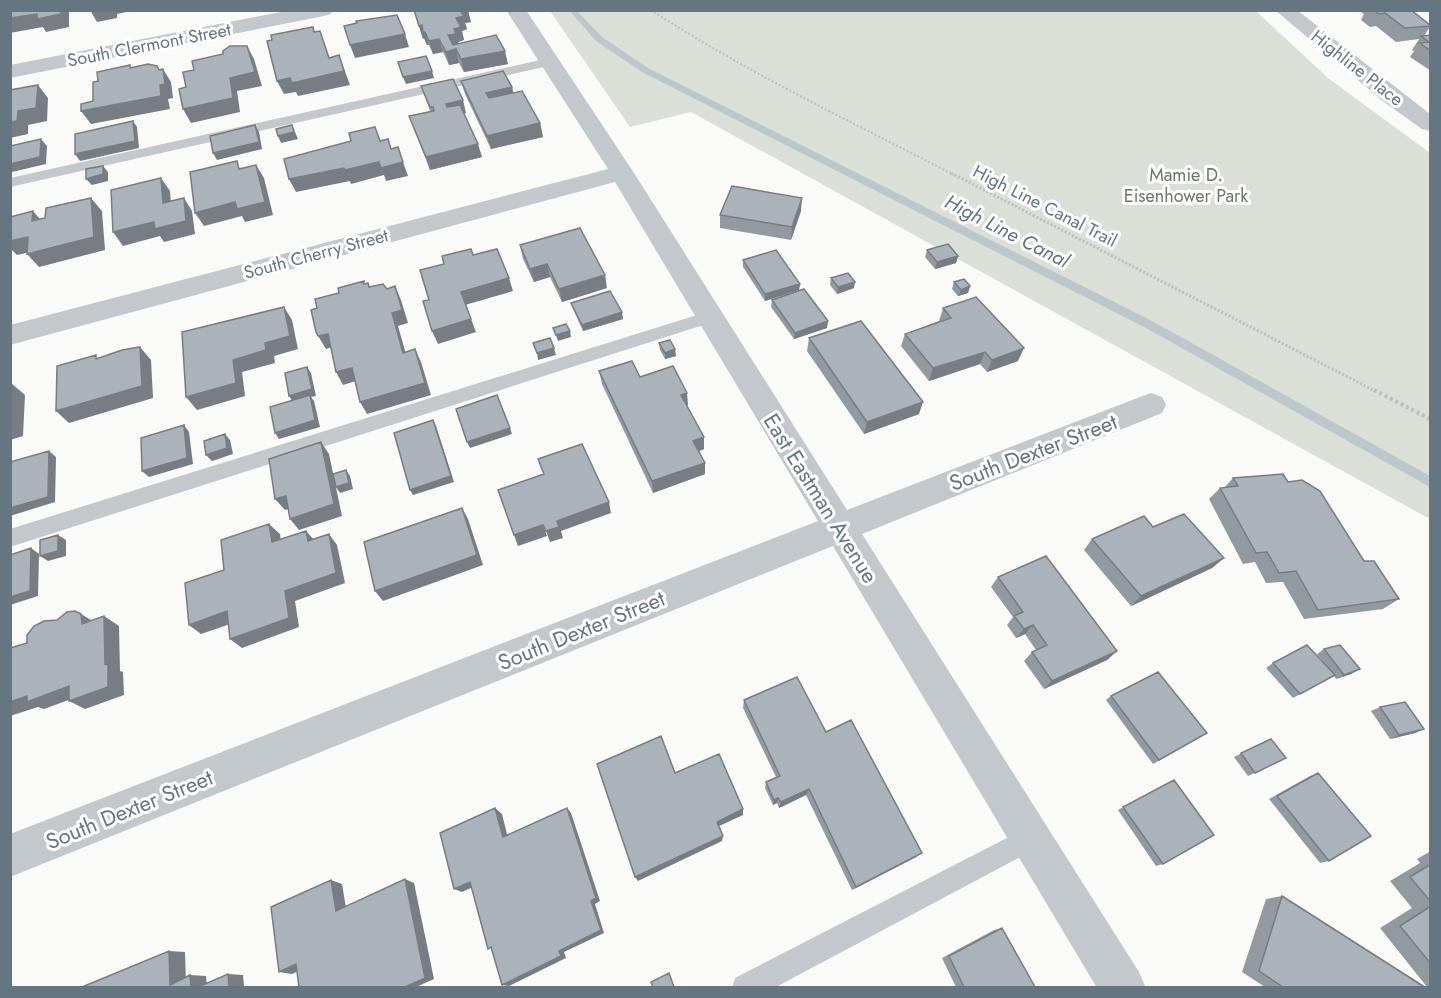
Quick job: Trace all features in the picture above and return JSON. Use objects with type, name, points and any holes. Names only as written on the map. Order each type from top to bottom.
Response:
[{"type":"street","name":"South Clermont Street","points":[[10,72],[324,10]]},
{"type":"street","name":"East Eastman Avenue","points":[[516,10],[622,173],[1123,987]]},
{"type":"street","name":"Highline Place","points":[[1284,10],[1392,97],[1431,124]]},
{"type":"street","name":"South Cherry Street","points":[[10,335],[622,173]]},
{"type":"street","name":"South Dexter Street","points":[[10,856],[1151,405]]},
{"type":"lane","points":[[10,183],[549,62]]},
{"type":"lane","points":[[10,538],[710,317]]},
{"type":"lane","points":[[745,987],[1030,838]]},
{"type":"path","name":"High Line Canal Trail","points":[[651,10],[702,43],[773,82],[1431,419]]},
{"type":"green space","name":"Mamie D. Eisenhower Park","points":[[550,11],[1256,11],[1328,78],[1430,153],[1430,519],[691,112],[630,127]]},
{"type":"building","points":[[10,10],[61,10],[61,14],[37,19],[37,14],[10,18]]},
{"type":"building","points":[[414,10],[460,10],[464,16],[456,18],[461,27],[454,29],[456,34],[448,35],[453,45],[496,35],[505,51],[461,59],[456,49],[446,52],[439,39],[429,41],[423,32],[422,25],[419,26]]},
{"type":"building","points":[[1374,10],[1411,10],[1431,26],[1405,28],[1385,13],[1379,14]]},
{"type":"building","points":[[397,15],[405,34],[350,45],[344,26],[357,23],[356,21]]},
{"type":"building","points":[[313,27],[314,32],[320,31],[329,58],[339,55],[344,71],[292,83],[290,78],[277,81],[267,41],[272,40],[271,35]]},
{"type":"building","points":[[1431,35],[1431,51],[1420,43],[1429,42],[1421,36]]},
{"type":"building","points":[[230,46],[247,46],[255,72],[230,78],[233,98],[183,109],[179,89],[186,87],[183,72],[194,70],[192,61],[223,54],[223,51]]},
{"type":"building","points":[[426,56],[432,71],[403,77],[398,62]]},
{"type":"building","points":[[148,64],[157,66],[159,70],[163,69],[165,84],[160,85],[161,96],[81,111],[81,104],[93,101],[93,82],[98,81],[97,72],[130,65],[130,68]]},
{"type":"building","points":[[503,71],[512,87],[486,93],[489,98],[522,91],[540,123],[487,136],[461,81]]},
{"type":"building","points":[[453,79],[463,100],[446,104],[447,107],[460,105],[478,144],[426,157],[409,116],[434,111],[421,86]]},
{"type":"building","points":[[38,85],[36,108],[18,111],[17,121],[10,122],[10,90]]},
{"type":"building","points":[[133,121],[135,141],[75,154],[75,134]]},
{"type":"building","points":[[255,125],[259,142],[213,153],[210,136]]},
{"type":"building","points":[[292,125],[294,132],[278,136],[276,129]]},
{"type":"building","points":[[375,127],[380,141],[388,139],[391,149],[398,147],[403,162],[381,168],[379,162],[289,179],[284,159],[351,141],[349,133]]},
{"type":"building","points":[[41,139],[40,157],[10,164],[10,146]]},
{"type":"building","points":[[237,161],[239,169],[256,165],[265,202],[237,209],[235,202],[195,213],[190,172]]},
{"type":"building","points":[[103,166],[103,174],[86,179],[86,169]]},
{"type":"building","points":[[161,178],[163,203],[184,198],[186,221],[155,229],[154,222],[113,232],[111,190]]},
{"type":"building","points":[[732,186],[802,198],[792,227],[720,215]]},
{"type":"building","points":[[91,198],[94,237],[27,254],[28,237],[10,241],[10,217],[33,211],[32,221],[45,218],[46,208]]},
{"type":"building","points":[[580,228],[605,275],[559,289],[547,264],[530,269],[520,245]]},
{"type":"building","points":[[948,244],[958,256],[937,262],[927,250]]},
{"type":"building","points":[[471,249],[473,255],[497,249],[509,278],[461,292],[471,319],[432,331],[423,301],[429,300],[420,270],[444,264],[442,256]]},
{"type":"building","points":[[776,250],[800,284],[765,294],[743,260]]},
{"type":"building","points":[[848,273],[855,282],[838,287],[831,278]]},
{"type":"building","points":[[964,279],[970,286],[961,290],[954,282]]},
{"type":"building","points":[[364,281],[364,284],[368,283],[369,287],[383,284],[387,289],[395,286],[402,310],[392,313],[403,353],[415,349],[425,383],[360,402],[352,368],[336,372],[328,334],[318,336],[311,310],[317,308],[315,299],[339,293],[338,288]]},
{"type":"building","points":[[804,289],[828,321],[795,333],[772,300]]},
{"type":"building","points":[[610,291],[622,312],[582,325],[571,303]]},
{"type":"building","points":[[976,297],[1024,348],[992,360],[985,352],[933,368],[905,334],[951,318],[943,308]]},
{"type":"building","points":[[284,307],[290,336],[265,343],[266,350],[233,360],[236,383],[186,397],[182,332]]},
{"type":"building","points":[[861,321],[923,402],[867,422],[809,338]]},
{"type":"building","points":[[566,324],[570,331],[556,335],[553,328]]},
{"type":"building","points":[[550,338],[554,348],[537,353],[533,343]]},
{"type":"building","points":[[670,340],[675,349],[665,353],[659,343]]},
{"type":"building","points":[[140,347],[142,386],[56,411],[57,366],[96,355],[96,359],[122,350]]},
{"type":"building","points":[[632,361],[640,377],[673,366],[687,393],[681,395],[704,437],[693,441],[705,463],[652,481],[599,371]]},
{"type":"building","points":[[307,367],[312,389],[289,396],[285,373]]},
{"type":"building","points":[[310,395],[315,420],[275,433],[270,407]]},
{"type":"building","points":[[497,395],[510,428],[467,442],[456,409]]},
{"type":"building","points":[[433,420],[451,476],[410,490],[394,433]]},
{"type":"building","points":[[184,425],[187,458],[142,471],[141,438]]},
{"type":"building","points":[[225,434],[227,448],[206,455],[204,441]]},
{"type":"building","points":[[321,442],[334,504],[290,519],[286,496],[275,499],[269,459]]},
{"type":"building","points":[[582,444],[609,502],[557,521],[559,527],[546,531],[543,525],[514,535],[498,490],[544,474],[538,459]]},
{"type":"building","points":[[49,451],[48,497],[10,508],[10,462]]},
{"type":"building","points":[[346,470],[349,483],[336,487],[333,474]]},
{"type":"building","points":[[1283,474],[1288,482],[1302,480],[1320,491],[1364,561],[1374,561],[1399,599],[1318,610],[1296,571],[1279,573],[1267,552],[1256,553],[1220,488],[1238,486],[1233,478]]},
{"type":"building","points":[[462,508],[477,555],[375,591],[364,542]]},
{"type":"building","points":[[1184,514],[1224,558],[1141,596],[1092,539],[1144,516],[1153,527]]},
{"type":"building","points":[[269,524],[272,542],[306,531],[308,541],[329,534],[336,573],[285,591],[289,618],[230,639],[227,611],[189,625],[185,583],[224,570],[221,540]]},
{"type":"building","points":[[58,535],[58,551],[40,556],[40,540]]},
{"type":"building","points":[[31,548],[30,591],[10,597],[10,555]]},
{"type":"building","points":[[1046,556],[1117,651],[1052,681],[1032,652],[1047,645],[1033,625],[1024,629],[1014,616],[1023,612],[998,577]]},
{"type":"building","points":[[75,611],[81,614],[82,624],[104,616],[108,687],[69,701],[69,686],[27,702],[27,696],[10,702],[10,648],[27,643],[27,635],[34,626],[44,621],[57,620],[67,612]]},
{"type":"building","points":[[1307,645],[1335,675],[1300,694],[1273,663]]},
{"type":"building","points":[[1340,645],[1360,669],[1344,675],[1324,649]]},
{"type":"building","points":[[1158,672],[1207,733],[1159,760],[1111,696]]},
{"type":"building","points":[[797,677],[826,732],[851,720],[922,853],[856,887],[809,789],[781,802],[778,798],[774,800],[766,782],[780,776],[744,700]]},
{"type":"building","points":[[1405,702],[1424,729],[1399,735],[1380,707]]},
{"type":"building","points":[[661,736],[675,773],[719,754],[743,809],[717,822],[723,836],[635,877],[597,764]]},
{"type":"building","points":[[1271,739],[1286,758],[1255,773],[1241,753]]},
{"type":"building","points":[[1318,773],[1371,836],[1329,861],[1277,796]]},
{"type":"building","points":[[1174,780],[1214,835],[1163,864],[1123,807]]},
{"type":"building","points":[[495,808],[503,837],[567,808],[596,898],[591,901],[601,930],[559,951],[561,956],[502,985],[491,947],[488,949],[470,882],[454,889],[440,833]]},
{"type":"building","points":[[1431,864],[1431,902],[1410,877]]},
{"type":"building","points":[[405,879],[425,978],[405,987],[299,987],[296,964],[279,972],[271,907],[331,880],[336,911]]},
{"type":"building","points":[[1282,896],[1423,986],[1283,987],[1259,971]]},
{"type":"building","points":[[1431,906],[1431,964],[1400,926]]},
{"type":"building","points":[[1002,928],[1035,987],[964,987],[949,956]]},
{"type":"building","points":[[169,951],[170,985],[190,975],[191,987],[82,987]]},
{"type":"building","points":[[669,973],[674,987],[653,987],[651,982]]},
{"type":"building","points":[[228,974],[229,987],[198,987]]},
{"type":"waterway","name":"High Line Canal","points":[[572,10],[599,39],[645,70],[1150,325],[1430,482]]}]
